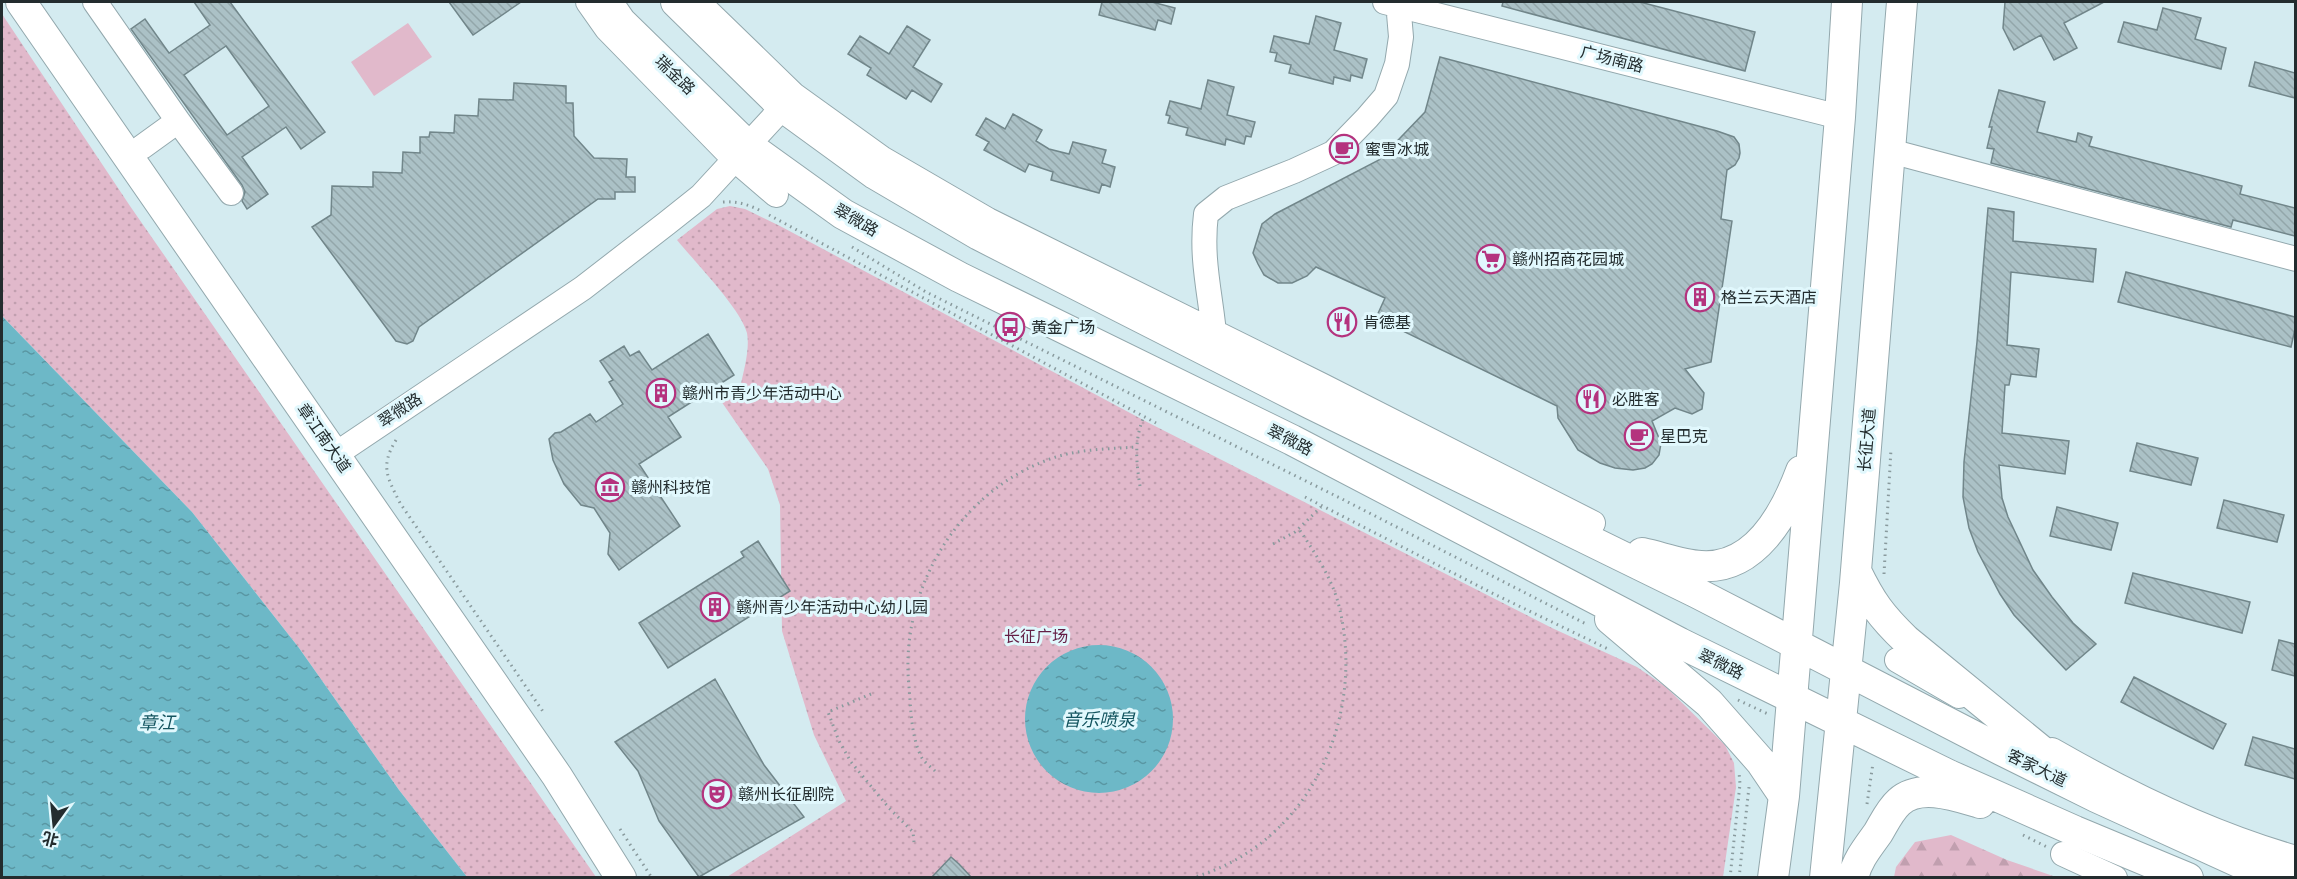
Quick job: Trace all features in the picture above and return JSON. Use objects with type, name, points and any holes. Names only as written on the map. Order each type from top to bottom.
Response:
[{"type":"main road","name":"章江南大道","points":[[21,2],[343,449],[638,878]]},
{"type":"main road","name":"章江南大道","points":[[40,2],[142,147],[343,449],[621,878]]},
{"type":"main road","name":"瑞金路","points":[[608,2],[621,22],[740,152]]},
{"type":"main road","points":[[676,2],[783,107],[875,174],[960,224],[1215,344],[1591,532],[1697,593],[1796,644]]},
{"type":"main road","points":[[1773,878],[1784,796],[1840,117],[1847,2]]},
{"type":"main road","name":"长征大道","points":[[1825,878],[1856,572],[1902,2]]},
{"type":"main road","name":"翠微路","points":[[740,152],[843,214],[959,277],[1292,440],[1680,644],[1841,722]]},
{"type":"main road","points":[[1591,532],[1701,566],[1724,565],[1736,560],[1777,524],[1790,500],[1812,440]]},
{"type":"main road","points":[[1856,572],[1870,600],[1887,621],[1955,682],[2020,731],[2097,797]]},
{"type":"main road","points":[[1574,587],[1709,703],[1761,762],[1784,796]]},
{"type":"main road","name":"客家大道","points":[[1796,644],[2097,797],[2256,870],[2283,878]]},
{"type":"main road","points":[[1841,722],[1949,775],[2069,843]]},
{"type":"main road","points":[[1853,878],[1860,858],[1897,804],[1907,796],[1917,793],[1934,793],[1967,799],[2069,843],[2188,878]]},
{"type":"street","points":[[95,2],[231,193]]},
{"type":"street","points":[[588,2],[607,29],[740,152],[776,195]]},
{"type":"street","points":[[698,2],[794,95],[883,159],[988,220],[1215,344]]},
{"type":"street","points":[[1215,344],[1204,269],[1203,238],[1206,214],[1226,198],[1333,153],[1367,118],[1386,96],[1397,64],[1401,37],[1393,3]]},
{"type":"street","name":"广场南路","points":[[1393,3],[1840,117]]},
{"type":"street","name":"翠微路","points":[[343,449],[583,288],[701,196],[783,107]]},
{"type":"street","points":[[142,147],[178,121]]},
{"type":"street","points":[[1890,151],[2295,259]]},
{"type":"street","points":[[1897,660],[2096,775],[2248,844],[2295,858]]},
{"type":"street","points":[[2069,843],[2115,878]]},
{"type":"path","points":[[720,202],[733,201],[757,209],[1156,423]]},
{"type":"path","points":[[849,245],[936,297],[1595,628]]},
{"type":"path","points":[[1140,486],[1136,447],[1139,427],[1144,416]]},
{"type":"path","points":[[402,434],[395,441],[387,458],[386,475],[400,503],[545,715]]},
{"type":"path","points":[[935,771],[923,759],[914,729],[907,651],[917,600],[938,553],[982,499],[1013,477],[1052,458],[1136,447]]},
{"type":"path","points":[[1305,498],[1609,650]]},
{"type":"path","points":[[1273,544],[1299,529],[1321,506]]},
{"type":"path","points":[[1191,878],[1226,865],[1258,847],[1275,832],[1287,820],[1319,776],[1331,748],[1343,701],[1345,662],[1342,623],[1332,585],[1299,529]]},
{"type":"path","points":[[871,694],[828,712],[839,741],[851,762],[889,808],[913,832],[914,843]]},
{"type":"path","points":[[1731,696],[1750,705]]},
{"type":"path","points":[[1730,878],[1740,784],[1739,768]]},
{"type":"path","points":[[1739,878],[1750,782]]},
{"type":"path","points":[[614,820],[652,878]]},
{"type":"green space","points":[[2,14],[130,206],[596,877],[467,877],[399,790],[299,648],[192,512],[2,316]]},
{"type":"green space","points":[[408,23],[432,57],[374,96],[351,62]]},
{"type":"green space","name":"长征广场","points":[[730,206],[745,209],[780,226],[1147,422],[1552,628],[1637,667],[1666,687],[1725,745],[1734,763],[1736,787],[1723,877],[727,877],[846,801],[814,735],[782,631],[780,505],[768,469],[721,401],[741,384],[747,352],[747,333],[727,299],[677,240],[717,209]]},
{"type":"green space","points":[[1951,835],[2007,860],[2056,877],[1894,877],[1896,867],[1915,842]]},
{"type":"water","name":"章江","points":[[2,316],[192,512],[299,648],[399,790],[467,877],[2,877]]},
{"type":"water","name":"音乐喷泉","points":[[1099,645],[1127,650],[1152,666],[1168,691],[1173,719],[1168,747],[1152,772],[1127,788],[1099,793],[1071,788],[1046,772],[1030,747],[1025,719],[1030,691],[1046,666],[1071,650]]},
{"type":"building","points":[[194,2],[230,2],[325,132],[301,149],[286,127],[242,157],[268,194],[247,209],[242,201],[245,192],[242,185],[131,29],[145,19],[169,53],[210,25]],"holes":[[[226,46],[269,106],[227,135],[184,75]]]},
{"type":"building","points":[[449,2],[521,2],[473,35]]},
{"type":"building","points":[[1102,2],[1152,2],[1175,8],[1171,24],[1158,20],[1155,30],[1099,15]]},
{"type":"building","points":[[1503,2],[1640,2],[1755,32],[1745,71],[1502,6]]},
{"type":"building","points":[[2005,2],[2104,2],[2064,23],[2077,48],[2054,60],[2041,35],[2014,50],[2003,28]]},
{"type":"building","points":[[2163,8],[2201,18],[2195,39],[2226,48],[2221,69],[2118,42],[2124,22],[2157,30]]},
{"type":"building","points":[[1316,16],[1341,23],[1334,50],[1367,59],[1362,78],[1351,75],[1350,81],[1334,77],[1333,84],[1289,73],[1291,65],[1275,61],[1277,53],[1270,52],[1274,36],[1309,44]]},
{"type":"building","points":[[907,26],[930,40],[913,67],[942,84],[931,102],[912,90],[906,99],[867,75],[871,68],[848,54],[860,36],[889,54]]},
{"type":"building","name":"赣州招商花园城","points":[[1440,57],[1717,131],[1734,137],[1739,144],[1739,158],[1735,165],[1727,170],[1721,219],[1732,221],[1711,362],[1685,369],[1704,393],[1702,409],[1692,414],[1675,408],[1652,421],[1661,443],[1659,455],[1652,464],[1645,468],[1633,470],[1615,468],[1600,463],[1578,450],[1558,418],[1557,406],[1376,318],[1385,298],[1316,267],[1307,276],[1292,283],[1278,283],[1264,275],[1258,264],[1253,253],[1262,224],[1275,214],[1379,160],[1425,112]]},
{"type":"building","points":[[2255,62],[2295,73],[2295,98],[2249,86]]},
{"type":"building","points":[[1208,80],[1234,87],[1227,115],[1255,122],[1251,137],[1246,136],[1244,144],[1226,139],[1225,145],[1186,135],[1188,128],[1168,123],[1170,116],[1166,115],[1170,101],[1201,109]]},
{"type":"building","points":[[514,83],[566,86],[566,103],[573,103],[574,136],[594,158],[627,159],[626,177],[635,177],[635,192],[615,192],[615,199],[598,199],[419,327],[413,341],[407,344],[396,341],[312,227],[331,215],[332,186],[373,187],[373,172],[402,173],[403,152],[420,153],[420,137],[429,137],[430,132],[454,133],[455,115],[478,116],[479,99],[513,100]]},
{"type":"building","points":[[1999,90],[2045,102],[2037,132],[2076,142],[2078,133],[2092,137],[2089,146],[2242,186],[2240,194],[2295,208],[2295,236],[2233,220],[2231,227],[1991,163],[1994,149],[1987,148],[1992,127],[1989,127]]},
{"type":"building","points":[[1013,114],[1042,130],[1036,141],[1049,149],[1069,154],[1073,142],[1106,150],[1102,163],[1115,167],[1110,187],[1102,184],[1099,193],[1051,180],[1053,172],[1029,164],[1025,172],[984,150],[989,142],[976,135],[986,118],[1005,129]]},
{"type":"building","points":[[1988,208],[2014,212],[2013,241],[2096,249],[2093,282],[2011,272],[2007,345],[2039,349],[2036,377],[2011,374],[2009,385],[2005,385],[2002,433],[2069,441],[2065,474],[1999,465],[2002,498],[2008,517],[2033,570],[2073,623],[2096,644],[2066,670],[2014,615],[2000,594],[1978,552],[1969,528],[1963,497],[1964,462]]},
{"type":"building","points":[[2126,272],[2295,317],[2291,347],[2118,302]]},
{"type":"building","name":"赣州科技馆","points":[[708,334],[734,375],[668,417],[681,437],[639,464],[680,526],[619,570],[608,554],[610,533],[594,508],[581,505],[564,484],[553,460],[549,439],[555,433],[561,432],[590,414],[596,422],[623,404],[609,382],[613,380],[600,361],[624,346],[630,356],[639,351],[652,370]]},
{"type":"building","points":[[2137,443],[2198,458],[2191,485],[2130,471]]},
{"type":"building","points":[[2224,500],[2284,515],[2277,542],[2217,528]]},
{"type":"building","points":[[2057,507],[2118,523],[2111,550],[2050,536]]},
{"type":"building","name":"赣州青少年活动中心幼儿园","points":[[758,541],[790,591],[668,668],[639,623],[744,557],[741,552]]},
{"type":"building","points":[[2133,573],[2250,602],[2242,633],[2125,603]]},
{"type":"building","points":[[2279,640],[2295,644],[2295,676],[2272,670]]},
{"type":"building","points":[[2134,677],[2226,724],[2213,749],[2121,702]]},
{"type":"building","name":"赣州长征剧院","points":[[715,679],[764,765],[804,817],[699,877],[659,821],[638,771],[615,742]]},
{"type":"building","points":[[2253,737],[2295,749],[2295,779],[2245,765]]},
{"type":"building","points":[[951,857],[959,864],[972,878],[931,878]]},
{"type":"place","name":"蜜雪冰城","points":[[1344,149]]},
{"type":"place","name":"赣州招商花园城","points":[[1491,259]]},
{"type":"place","name":"格兰云天酒店","points":[[1700,297]]},
{"type":"place","name":"肯德基","points":[[1342,322]]},
{"type":"place","name":"黄金广场","points":[[1010,327]]},
{"type":"place","name":"赣州市青少年活动中心","points":[[661,393]]},
{"type":"place","name":"必胜客","points":[[1591,399]]},
{"type":"place","name":"星巴克","points":[[1639,436]]},
{"type":"place","name":"赣州科技馆","points":[[610,487]]},
{"type":"place","name":"赣州青少年活动中心幼儿园","points":[[715,607]]},
{"type":"place","name":"赣州长征剧院","points":[[717,794]]}]
